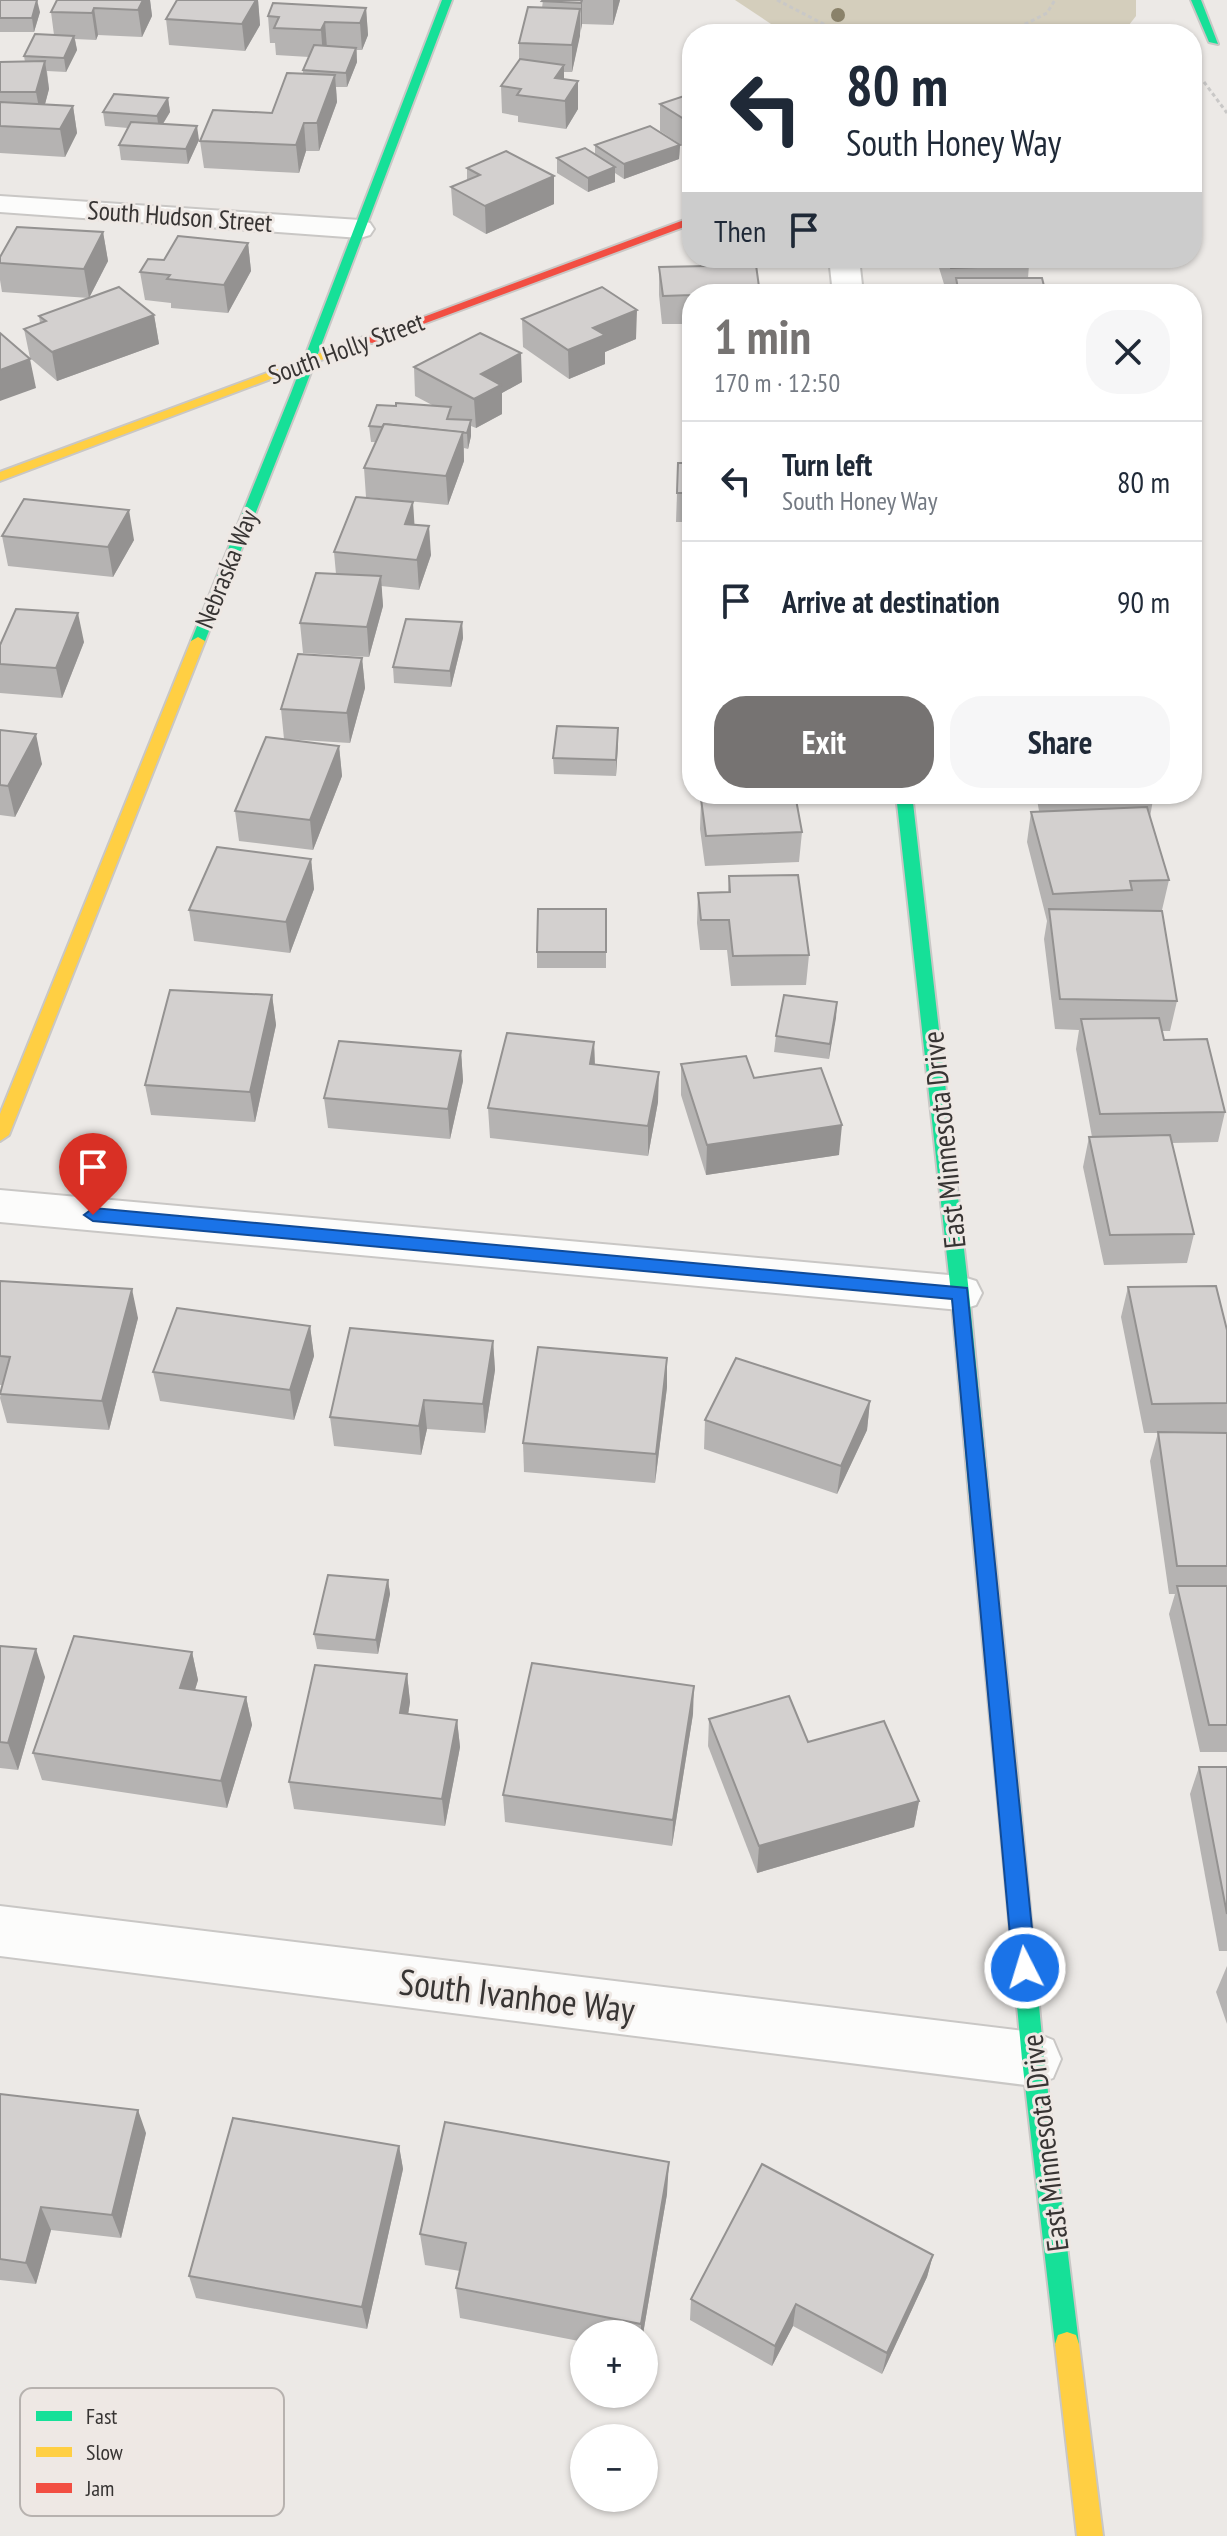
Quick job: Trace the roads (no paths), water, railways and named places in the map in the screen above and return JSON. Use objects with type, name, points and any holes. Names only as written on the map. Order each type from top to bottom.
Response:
[{"type":"street","name":"Nebraska Way","points":[[0,1135],[309,362],[447,0]]},
{"type":"street","points":[[1196,0],[1220,41]]},
{"type":"street","name":"South Hudson Street","points":[[0,204],[360,229]]},
{"type":"street","name":"South Holly Street","points":[[0,477],[682,224]]},
{"type":"street","name":"East Minnesota Drive","points":[[905,804],[960,1293],[1033,2059],[1090,2536]]},
{"type":"street","points":[[0,1206],[960,1293]]},
{"type":"street","name":"South Ivanhoe Way","points":[[0,1931],[1033,2059]]}]
